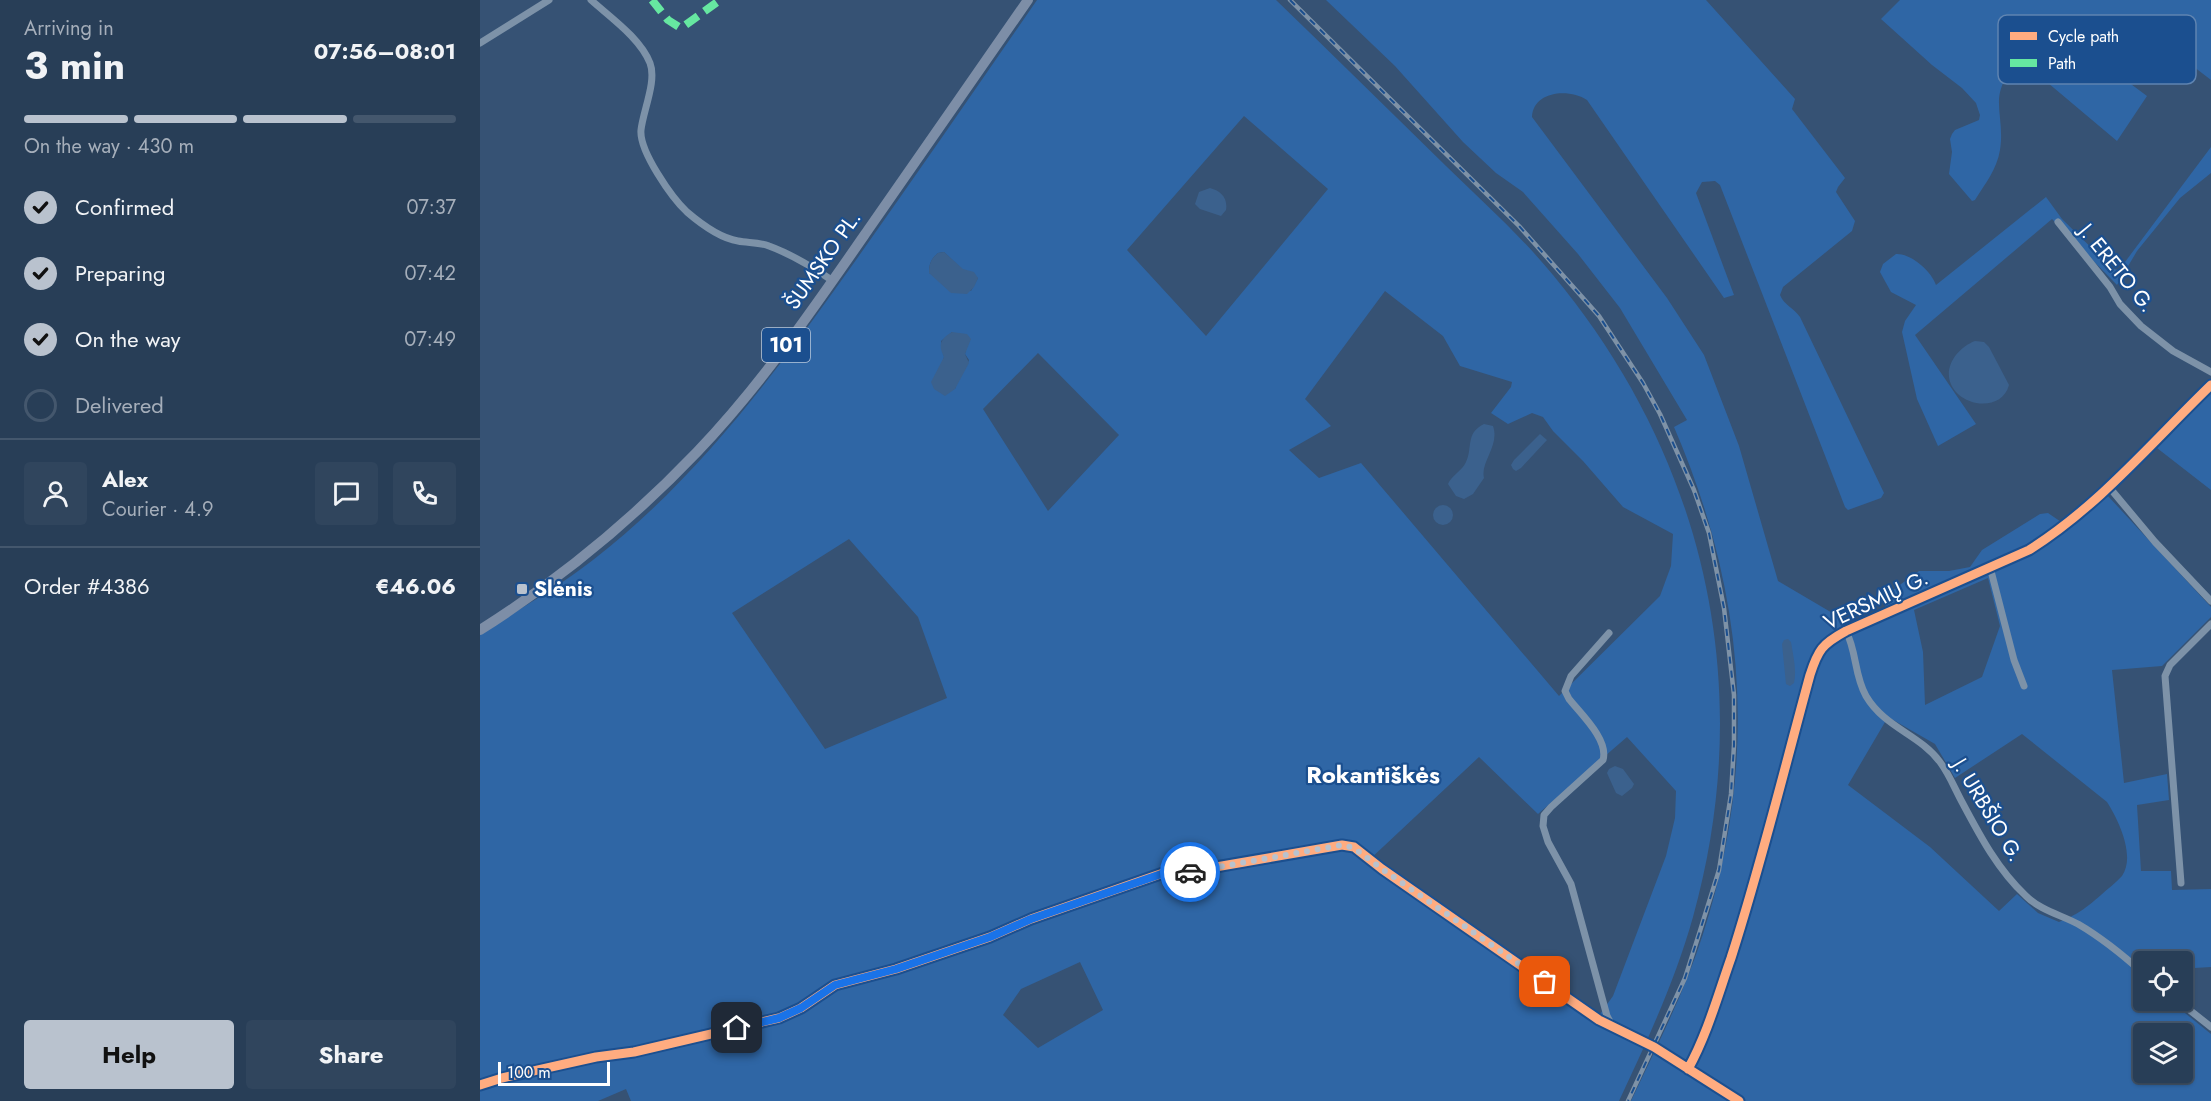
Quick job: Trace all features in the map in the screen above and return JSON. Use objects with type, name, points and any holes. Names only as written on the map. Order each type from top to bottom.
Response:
[{"type":"main road","name":"ŠUMSKO PL.","points":[[480,630],[575,563],[664,485],[736,409],[833,281],[1028,0]]},
{"type":"street","points":[[480,43],[549,0]]},
{"type":"street","points":[[591,0],[634,40],[651,65],[652,77],[640,133],[644,148],[673,197],[688,213],[716,233],[727,238],[766,245],[833,281]]},
{"type":"street","name":"J. ERETO G.","points":[[2058,222],[2110,287],[2120,304],[2141,326],[2173,351],[2211,372]]},
{"type":"street","name":"VERSMIŲ G.","points":[[1688,1070],[1721,986],[1746,910],[1816,657],[1828,640],[2029,550],[2056,533],[2142,456],[2211,386]]},
{"type":"street","points":[[2109,487],[2155,542],[2211,601]]},
{"type":"street","points":[[1990,567],[2014,660],[2024,686]]},
{"type":"street","points":[[2181,883],[2164,676],[2170,665],[2211,624]]},
{"type":"street","name":"J. URBŠIO G.","points":[[1846,631],[1852,643],[1860,684],[1875,709],[1883,718],[1928,749],[1941,763],[1982,839],[2020,890],[2034,903],[2077,923],[2112,946],[2133,964]]},
{"type":"street","points":[[1609,633],[1571,675],[1565,691],[1601,740],[1605,753],[1603,760],[1551,807],[1544,815],[1543,826],[1548,842],[1571,884],[1606,1016],[1613,1027]]},
{"type":"street","points":[[480,1085],[502,1078],[596,1057],[634,1052],[779,1018],[801,1008],[835,985],[917,962],[990,937],[1031,919],[1170,871],[1187,872],[1342,845],[1354,848],[1599,1020],[1654,1047],[1739,1101]]},
{"type":"street","points":[[2191,1011],[2211,1027]]},
{"type":"shaded area","points":[[1037,0],[1276,0],[1528,246],[1553,275],[1606,346],[1648,421],[1681,498],[1704,579],[1717,661],[1720,746],[1712,831],[1693,917],[1669,988],[1619,1101],[631,1101],[626,1089],[598,1101],[480,1101],[480,634],[593,560],[632,528],[702,458],[767,381],[797,341],[879,228]],"holes":[[[1244,116],[1328,189],[1206,336],[1127,250]],[[944,252],[963,270],[978,278],[971,291],[929,273],[929,267],[936,255]],[[1385,291],[1443,336],[1460,366],[1512,382],[1511,387],[1491,413],[1508,424],[1532,413],[1543,417],[1553,431],[1623,507],[1673,534],[1671,566],[1660,596],[1559,696],[1361,463],[1319,478],[1289,450],[1331,426],[1305,399]],[[952,332],[967,345],[965,354],[969,360],[955,389],[942,364],[944,357],[941,341]],[[1038,353],[1119,435],[1048,511],[983,409]],[[849,539],[918,617],[947,698],[825,749],[732,613]],[[1627,737],[1676,791],[1675,818],[1666,856],[1613,996],[1600,1014],[1496,954],[1368,861],[1479,757],[1538,814]],[[1080,962],[1103,1010],[1038,1048],[1003,1015],[1021,989]]]},
{"type":"shaded area","points":[[1326,0],[1706,0],[1795,99],[1792,109],[1845,178],[1836,192],[1855,221],[1852,231],[1783,287],[1780,295],[1800,317],[1884,493],[1881,498],[1848,510],[1845,507],[1720,185],[1715,181],[1702,182],[1696,193],[1734,295],[1724,298],[1587,100],[1571,94],[1553,94],[1538,102],[1532,117],[1667,298],[1704,355],[1739,446],[1778,581],[1851,624],[1885,609],[1886,595],[1919,571],[1949,571],[1970,567],[1982,550],[2040,514],[2048,513],[2070,528],[2107,495],[2211,607],[2211,617],[2162,666],[2112,670],[2124,783],[2167,774],[2169,800],[2137,805],[2141,871],[2171,871],[2172,890],[2211,889],[2211,967],[2193,969],[2193,951],[2133,951],[2133,1011],[2182,1011],[2211,1034],[2211,1101],[1631,1101],[1688,976],[1703,934],[1721,869],[1732,805],[1737,741],[1736,678],[1730,615],[1717,552],[1698,490],[1674,427],[1687,420],[1620,308],[1578,254],[1523,192],[1496,173],[1463,142],[1395,66]],"holes":[[[1988,578],[2000,626],[1982,677],[1925,705],[1923,652],[1914,610]],[[1888,717],[1935,744],[1955,778],[2022,734],[2107,802],[2116,818],[2126,848],[2126,868],[2120,879],[2076,914],[2059,922],[2038,913],[2017,894],[1999,911],[1930,847],[1848,785]]]},
{"type":"shaded area","points":[[1900,0],[2211,0],[2211,80],[2196,68],[2196,15],[1998,15],[1998,84],[2003,84],[1999,103],[2000,150],[1990,176],[1975,200],[1972,201],[1949,174],[1952,152],[1950,139],[1955,130],[1979,120],[1980,115],[1976,103],[1962,88],[1932,65],[1881,19]]},
{"type":"shaded area","points":[[2049,84],[2131,84],[2147,96],[2117,141]]},
{"type":"shaded area","points":[[2211,147],[2211,173],[2180,198],[2137,251],[2117,285],[2052,219],[1915,335],[1976,424],[1938,446],[1917,399],[1902,332],[1905,321],[1916,305],[1891,292],[1880,272],[1883,264],[1896,254],[1908,257],[1926,269],[1936,285],[2046,197],[2062,219],[2113,269],[2119,270]]},
{"type":"shaded area","points":[[1210,188],[1220,193],[1225,199],[1226,210],[1221,216],[1200,209],[1195,204],[1199,192]]},
{"type":"shaded area","points":[[944,252],[963,269],[974,272],[978,278],[974,287],[967,294],[951,293],[929,273],[934,257]]},
{"type":"shaded area","points":[[952,332],[967,334],[971,339],[965,354],[969,363],[955,389],[945,396],[934,389],[931,382],[944,357],[941,343]]},
{"type":"shaded area","points":[[1975,341],[1984,342],[1989,347],[2009,385],[2006,393],[1994,402],[1979,403],[1964,399],[1952,387],[1949,379],[1951,363],[1955,356]]},
{"type":"shaded area","points":[[2211,392],[2211,490],[2157,448]]},
{"type":"shaded area","points":[[1484,424],[1493,426],[1494,440],[1485,466],[1484,478],[1473,494],[1464,499],[1456,496],[1448,484],[1466,462],[1474,432]]},
{"type":"shaded area","points":[[1540,434],[1547,440],[1521,468],[1516,471],[1513,469],[1511,465],[1514,460]]},
{"type":"shaded area","points":[[1439,505],[1447,505],[1453,511],[1453,519],[1447,525],[1439,525],[1433,519],[1433,511]]},
{"type":"shaded area","points":[[1788,639],[1791,642],[1795,668],[1794,683],[1790,686],[1786,684],[1782,644]]},
{"type":"shaded area","points":[[1615,766],[1623,769],[1634,784],[1622,796],[1616,793],[1607,773]]},
{"type":"railway","points":[[1290,0],[1519,226],[1599,316],[1643,383],[1660,414],[1694,490],[1709,533],[1724,608],[1734,695],[1731,794],[1719,870],[1685,978],[1628,1101]]},
{"type":"marked path","points":[[652,0],[668,20],[679,27],[684,26],[720,0]]},
{"type":"cycle path","points":[[1688,1069],[1707,1029],[1731,958],[1810,675],[1822,648],[1846,631],[2029,550],[2079,514],[2211,385]]},
{"type":"cycle path","points":[[480,1085],[502,1078],[596,1057],[634,1052],[779,1018],[801,1008],[835,985],[896,969],[990,937],[1031,919],[1169,871],[1187,872],[1342,845],[1354,847],[1382,869],[1599,1020],[1654,1047],[1739,1101]]},
{"type":"way so far","points":[[1190,872],[1342,845],[1354,848],[1545,982]]},
{"type":"place","name":"Slėnis","points":[[522,589]]},
{"type":"district","name":"Rokantiškės","points":[[1373,774]]},
{"type":"route","points":[[737,1028],[779,1018],[801,1008],[835,985],[849,980],[896,969],[990,937],[1031,919],[1103,893],[1170,871],[1190,872]]}]
